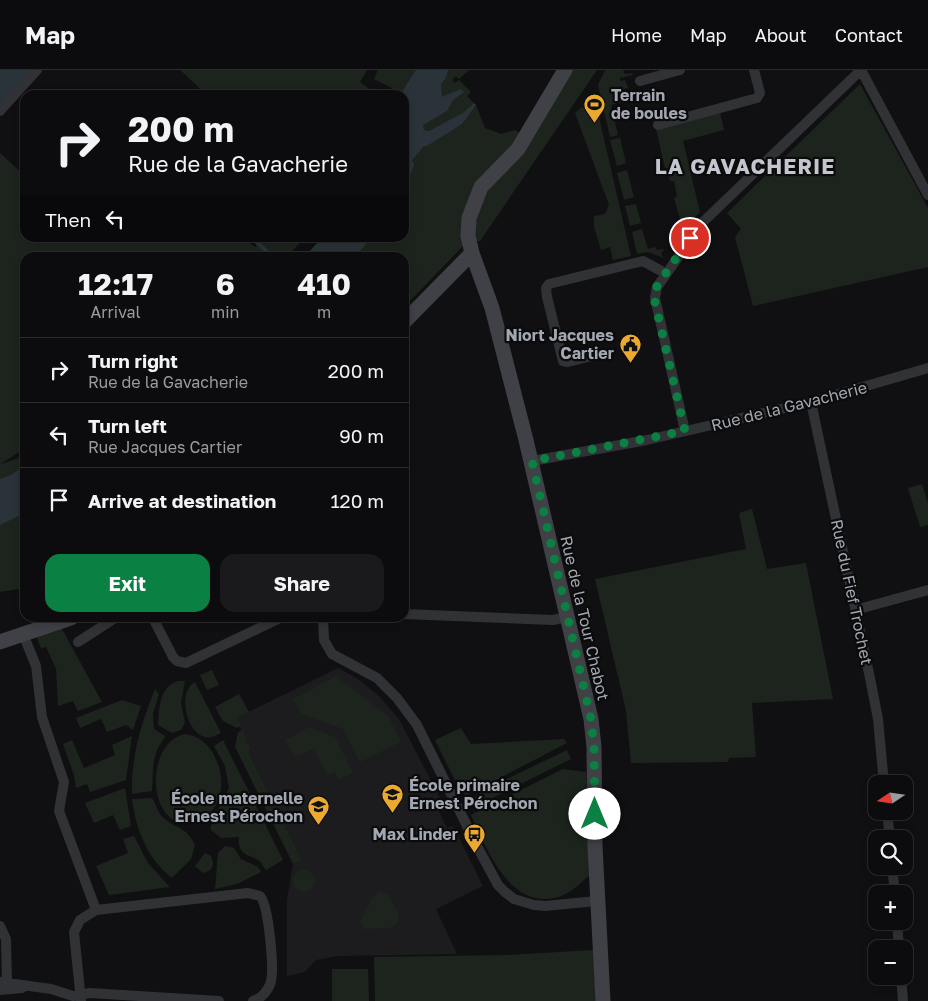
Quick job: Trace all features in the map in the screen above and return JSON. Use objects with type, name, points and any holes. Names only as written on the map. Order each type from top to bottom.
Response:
[{"type":"street","points":[[0,111],[37,70]]},
{"type":"street","name":"Rue de la Tour Chabot","points":[[565,70],[518,149],[488,179],[476,196],[468,227],[472,253],[492,308],[532,461],[583,682],[594,748],[597,901],[603,1001]]},
{"type":"street","points":[[640,81],[680,70]]},
{"type":"street","points":[[658,125],[757,98],[760,93],[754,70]]},
{"type":"street","points":[[685,431],[654,298],[657,286],[703,222],[861,70],[928,195]]},
{"type":"street","points":[[409,317],[472,253]]},
{"type":"street","points":[[588,357],[568,362],[562,358],[547,297],[546,288],[549,284],[643,261],[665,273]]},
{"type":"street","name":"Rue de la Gavacherie","points":[[532,461],[685,431],[811,402],[928,368]]},
{"type":"street","name":"Rue du Fief Trochet","points":[[811,402],[878,719],[883,775]]},
{"type":"street","points":[[856,610],[928,590]]},
{"type":"street","points":[[409,614],[552,620],[568,617]]},
{"type":"street","points":[[0,642],[59,622]]},
{"type":"street","points":[[78,642],[109,622]]},
{"type":"street","points":[[155,622],[173,657],[182,663],[190,662],[272,622]]},
{"type":"street","points":[[323,622],[324,640],[332,654],[377,678],[397,698],[417,725],[498,885],[514,899],[534,905],[553,906],[597,901]]},
{"type":"street","points":[[23,634],[36,666],[42,717],[64,782],[59,812],[96,910]]},
{"type":"street","points":[[81,998],[74,932],[80,920],[96,910],[248,893],[260,896],[266,907],[271,980],[266,991],[255,1000]]},
{"type":"street","points":[[0,926],[5,934],[7,944],[2,985],[51,989],[81,998],[90,993],[219,1001]]},
{"type":"street","points":[[902,985],[903,1001]]},
{"type":"shaded area","points":[[0,70],[31,70],[0,104]]},
{"type":"shaded area","points":[[180,70],[367,70],[360,82],[370,90],[202,90]]},
{"type":"shaded area","points":[[378,70],[469,70],[459,79],[456,76],[452,80],[455,83],[459,80],[471,92],[467,96],[476,105],[485,128],[501,134],[515,130],[522,134],[487,171],[464,245],[409,302],[409,252],[357,252],[368,242],[409,242],[409,90],[391,90],[392,88],[374,79]]},
{"type":"shaded area","points":[[416,70],[448,70],[446,78],[441,84],[442,97],[461,89],[464,92],[453,100],[447,111],[423,125],[424,130],[429,131],[463,113],[474,103],[476,105],[462,124],[427,146],[424,146],[412,160],[414,165],[409,178],[409,90],[403,90]]},
{"type":"shaded area","points":[[572,70],[597,70],[480,241],[474,241],[473,234],[480,202]]},
{"type":"shaded area","points":[[605,70],[623,70],[625,74],[632,73],[633,75],[620,78],[620,81],[625,80],[628,88],[615,91],[617,99],[630,97],[631,100],[611,105],[618,135],[610,137],[598,85]]},
{"type":"shaded area","points":[[860,84],[928,208],[928,267],[753,306],[735,237],[741,229],[727,213]]},
{"type":"shaded area","points":[[596,104],[631,256],[613,260],[610,247],[601,250],[594,227],[594,216],[605,214],[609,205],[575,113],[581,108]]},
{"type":"shaded area","points":[[720,112],[724,130],[683,141],[700,212],[683,229],[674,198],[677,196],[674,181],[670,181],[668,169],[665,168],[656,129]]},
{"type":"shaded area","points":[[620,138],[626,163],[617,166],[610,140]]},
{"type":"shaded area","points":[[0,153],[20,171],[20,242],[248,242],[255,247],[260,242],[300,242],[291,252],[20,252],[20,451],[1,464],[20,458],[20,589],[0,592]]},
{"type":"shaded area","points":[[627,170],[634,197],[624,200],[617,173]]},
{"type":"shaded area","points":[[636,204],[641,223],[630,226],[625,206]]},
{"type":"shaded area","points":[[642,229],[648,249],[655,247],[657,250],[664,249],[661,254],[664,258],[648,252],[637,254],[632,232]]},
{"type":"shaded area","points":[[318,242],[368,242],[359,252],[309,252]]},
{"type":"shaded area","points":[[20,469],[20,515],[0,525],[0,479],[11,475]]},
{"type":"shaded area","points":[[922,484],[928,503],[928,525],[920,527],[908,488]]},
{"type":"shaded area","points":[[752,509],[767,569],[806,563],[833,699],[752,703],[756,757],[729,758],[728,762],[631,763],[626,711],[595,579],[746,549],[739,513]]},
{"type":"shaded area","points":[[61,627],[102,702],[78,711],[73,701],[58,706],[56,669],[46,647],[41,648],[36,636]]},
{"type":"shaded area","points":[[338,668],[358,679],[379,696],[399,719],[441,800],[437,808],[447,828],[453,826],[483,886],[436,909],[457,954],[338,956],[316,960],[305,972],[287,976],[287,900],[293,864],[302,860],[251,758],[249,750],[252,747],[247,743],[236,718]]},
{"type":"shaded area","points":[[212,670],[219,685],[207,690],[200,675]]},
{"type":"shaded area","points":[[336,676],[388,716],[401,742],[360,762],[343,729],[301,714],[293,699]]},
{"type":"shaded area","points":[[178,681],[185,681],[181,703],[185,723],[181,730],[172,733],[158,725],[159,712],[161,699],[167,688]]},
{"type":"shaded area","points":[[195,682],[221,733],[211,737],[198,734],[193,728],[186,711],[186,694],[189,687]]},
{"type":"shaded area","points":[[155,689],[159,694],[153,714],[154,729],[165,736],[155,755],[152,791],[132,794],[135,753],[145,715]]},
{"type":"shaded area","points":[[239,694],[249,712],[237,718],[241,726],[237,728],[223,721],[215,707]]},
{"type":"shaded area","points":[[122,700],[141,706],[133,730],[126,725],[107,732],[101,719],[80,728],[76,718]]},
{"type":"shaded area","points":[[309,727],[335,737],[353,773],[338,780],[335,772],[327,775],[314,749],[295,757],[285,740]]},
{"type":"shaded area","points":[[461,728],[471,744],[564,739],[567,743],[467,795],[461,792],[435,740]]},
{"type":"shaded area","points":[[243,730],[247,743],[252,747],[249,750],[251,758],[302,860],[293,864],[235,747],[238,732]]},
{"type":"shaded area","points":[[185,734],[204,742],[211,750],[220,769],[221,790],[218,800],[212,811],[194,822],[178,822],[167,814],[159,802],[156,786],[157,769],[162,753],[171,741]]},
{"type":"shaded area","points":[[132,736],[126,780],[90,792],[87,784],[76,788],[74,775],[63,744],[72,740],[84,768],[115,755],[112,745]]},
{"type":"shaded area","points":[[223,740],[283,860],[266,870],[259,861],[241,850],[239,837],[221,838],[210,829],[229,788],[225,766],[214,746]]},
{"type":"shaded area","points":[[567,750],[571,759],[474,807],[470,802],[482,791]]},
{"type":"shaded area","points":[[563,769],[586,772],[589,876],[565,895],[543,899],[528,896],[503,875],[485,845],[471,815]]},
{"type":"shaded area","points":[[125,788],[131,826],[120,830],[113,815],[94,823],[85,803]]},
{"type":"shaded area","points":[[152,798],[162,817],[189,835],[195,845],[191,859],[172,878],[149,852],[136,822],[132,799]]},
{"type":"shaded area","points":[[134,836],[148,863],[170,887],[109,895],[96,866],[128,853],[123,839]]},
{"type":"shaded area","points":[[225,846],[234,848],[241,859],[258,867],[261,872],[237,884],[215,889],[218,853]]},
{"type":"shaded area","points":[[205,853],[211,856],[213,865],[209,871],[203,873],[195,866]]},
{"type":"shaded area","points":[[304,870],[312,873],[315,881],[312,889],[304,892],[296,889],[293,881],[296,873]]},
{"type":"shaded area","points":[[380,891],[388,894],[399,915],[398,923],[390,928],[364,929],[360,922],[373,896]]},
{"type":"shaded area","points":[[593,950],[596,1001],[375,1001],[374,957],[508,955]]},
{"type":"shaded area","points":[[332,969],[368,969],[369,1001],[332,1001]]},
{"type":"waterway","points":[[256,242],[267,252]]},
{"type":"place","name":"Terrain de boules","points":[[595,123]]},
{"type":"place","name":"Niort Jacques Cartier","points":[[630,363]]},
{"type":"place","name":"École primaire Ernest Pérochon","points":[[393,813]]},
{"type":"place","name":"École maternelle Ernest Pérochon","points":[[319,826]]},
{"type":"place","name":"Max Linder","points":[[474,853]]},
{"type":"district","name":"LA GAVACHERIE","points":[[745,166]]},
{"type":"route","points":[[595,814],[594,748],[591,719],[544,521],[532,461],[647,440],[685,431],[654,298],[657,286],[690,238]]}]
